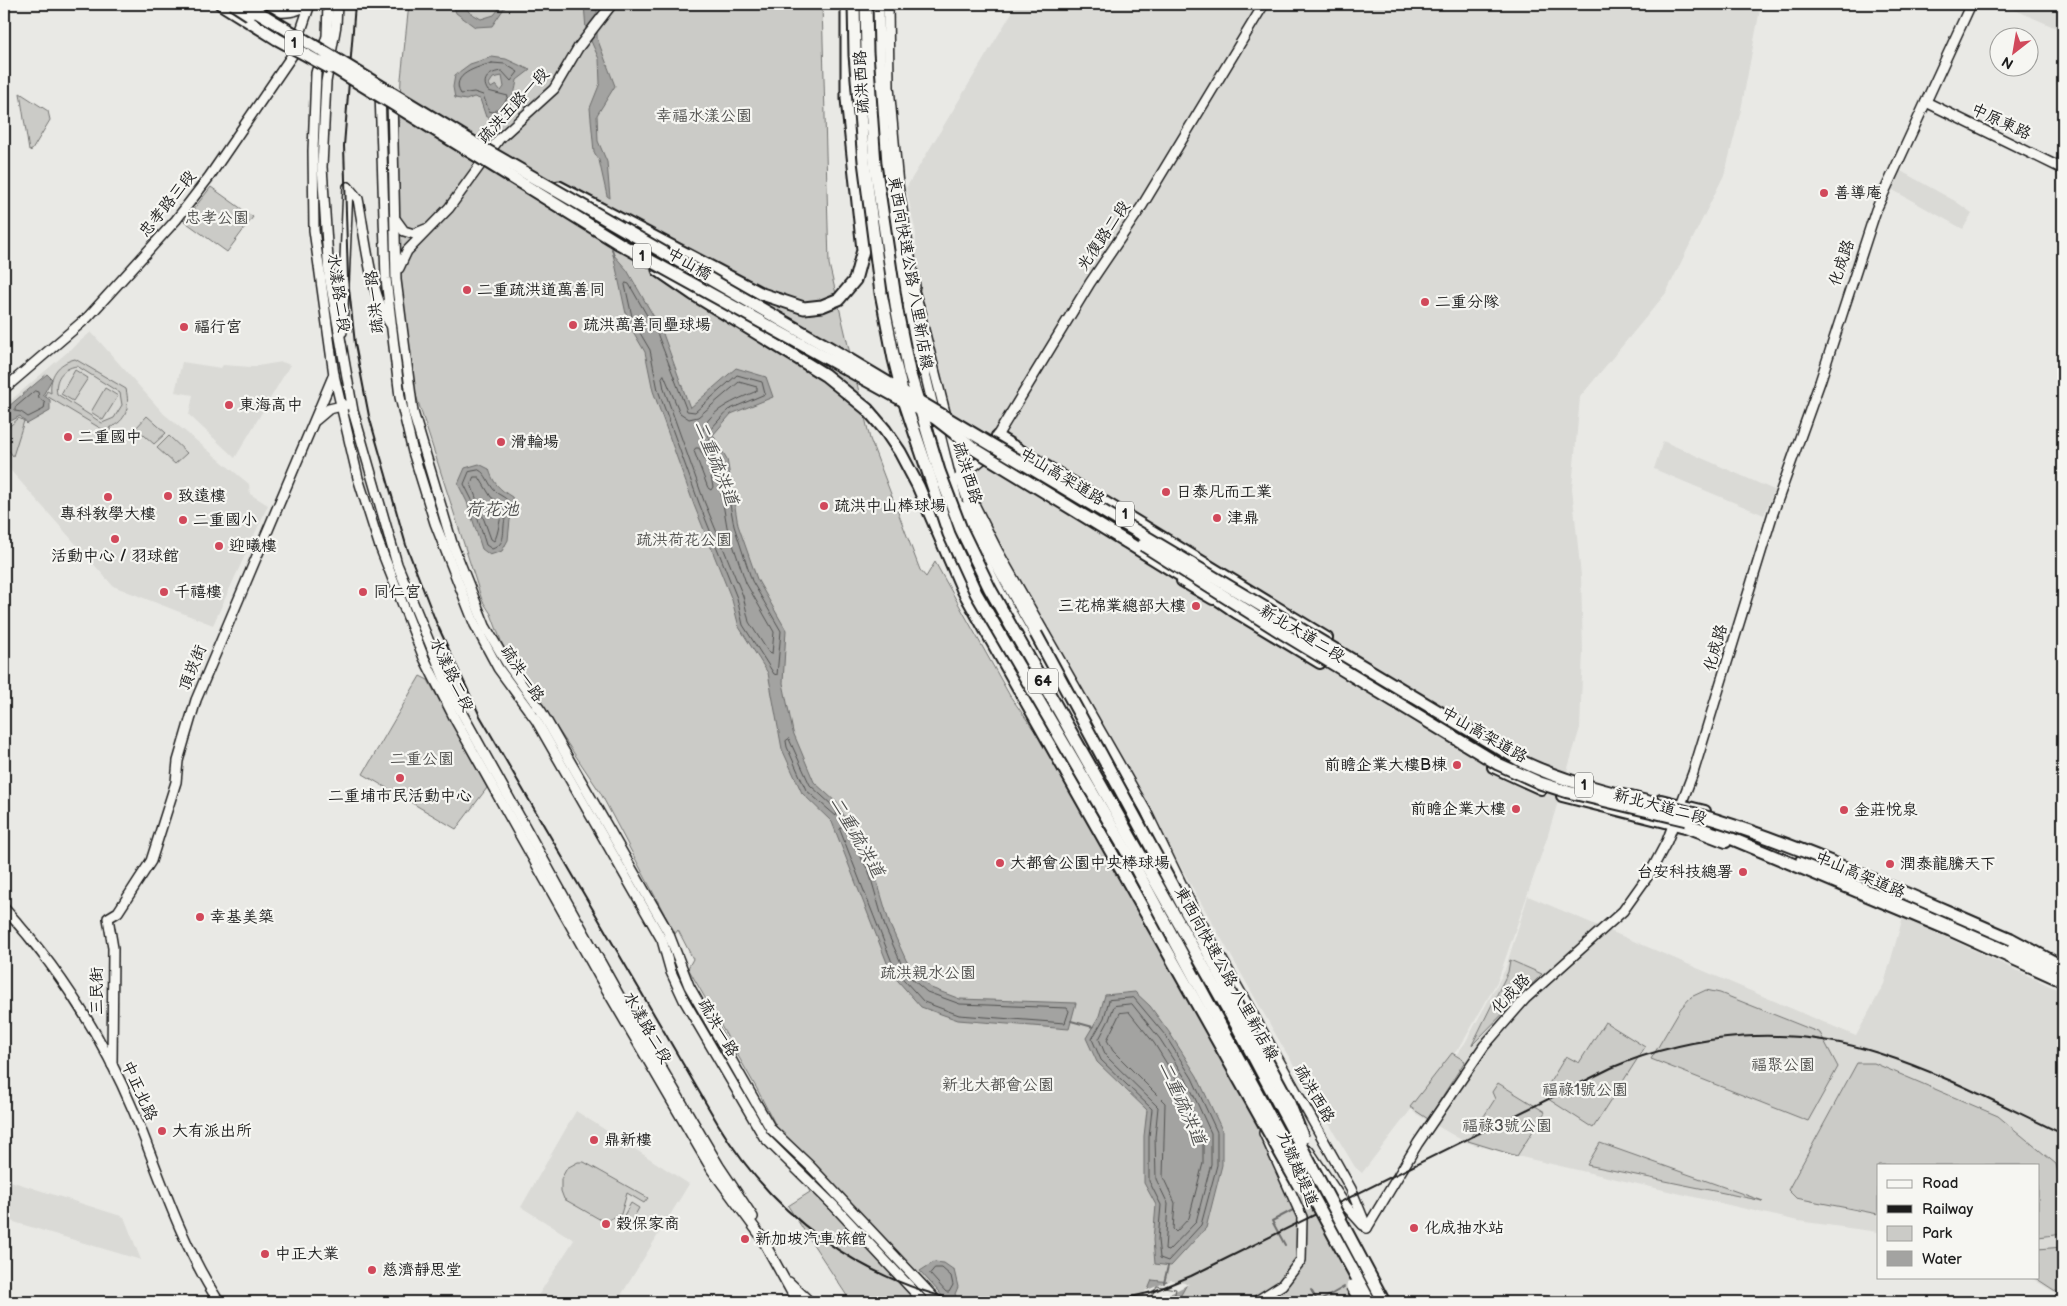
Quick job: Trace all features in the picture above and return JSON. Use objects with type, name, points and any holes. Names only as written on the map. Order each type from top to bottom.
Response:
[{"type":"highway","name":"1","points":[[221,4],[277,39],[357,77]]},
{"type":"highway","name":"1","points":[[232,4],[357,77]]},
{"type":"highway","name":"1","points":[[254,4],[357,77]]},
{"type":"highway","points":[[511,164],[586,200],[762,294],[804,308],[822,306],[839,299],[855,280],[863,250],[847,99],[847,4]]},
{"type":"highway","name":"東西向快速公路 八里新店線","points":[[854,4],[855,65],[864,161],[881,293],[905,403],[949,534],[980,602],[1128,854],[1370,1302]]},
{"type":"highway","points":[[858,4],[862,99],[876,225],[889,275],[925,373]]},
{"type":"highway","name":"東西向快速公路 八里新店線","points":[[866,4],[868,81],[875,164],[897,312],[909,371],[939,472],[961,529],[990,589],[1231,1016],[1384,1302]]},
{"type":"highway","points":[[878,4],[888,163],[907,277],[920,314]]},
{"type":"highway","name":"中山橋","points":[[357,77],[511,164],[935,414]]},
{"type":"highway","name":"中山橋","points":[[357,77],[620,244],[935,414]]},
{"type":"highway","points":[[620,244],[693,294],[825,375],[866,409],[885,430],[900,452],[918,486],[963,590],[1260,1115],[1361,1302]]},
{"type":"highway","points":[[935,414],[990,437],[1252,594]]},
{"type":"highway","points":[[935,414],[976,450],[1238,613]]},
{"type":"highway","name":"中山高架道路","points":[[935,414],[1327,643],[1511,756],[1574,783],[1716,820],[1780,843],[2011,939],[2063,967]]},
{"type":"highway","name":"中山高架道路","points":[[935,414],[1498,764],[1540,784],[1687,820],[1940,926],[2063,981]]},
{"type":"highway","points":[[956,480],[982,536],[1287,1098],[1325,1193]]},
{"type":"highway","points":[[956,480],[976,574],[1113,824],[1165,948]]},
{"type":"highway","points":[[1188,563],[1323,650],[1449,726],[1527,770],[1578,787],[1612,789]]},
{"type":"highway","points":[[1687,820],[1752,840],[1902,900],[2032,958],[2063,974]]},
{"type":"main road","name":"1","points":[[213,4],[294,50],[323,60],[323,49],[254,4]]},
{"type":"main road","name":"1","points":[[229,4],[294,50]]},
{"type":"main road","name":"1","points":[[254,4],[277,12]]},
{"type":"main road","name":"1","points":[[997,436],[1240,583],[1252,594]]},
{"type":"main road","name":"1","points":[[983,459],[1238,613]]},
{"type":"main road","name":"新北大道二段","points":[[1252,594],[1510,750],[1560,774],[1612,789],[1682,804],[1770,835],[2003,932],[2063,962]]},
{"type":"main road","name":"新北大道二段","points":[[1238,613],[1518,780],[1581,801],[1674,824],[1749,851],[1868,899],[2063,987]]},
{"type":"street","name":"忠孝路三段","points":[[4,389],[88,318],[176,220],[209,177],[294,50],[310,4]]},
{"type":"street","points":[[277,12],[298,11],[310,4]]},
{"type":"street","points":[[323,49],[326,36],[328,4]]},
{"type":"street","points":[[323,60],[334,43],[337,4]]},
{"type":"street","name":"疏洪五路一段","points":[[396,280],[402,259],[407,251],[449,208],[500,139],[554,89],[599,18],[612,4]]},
{"type":"street","name":"疏洪西路","points":[[874,4],[877,98],[889,212],[900,275],[925,373],[972,536],[994,580],[1110,779],[1187,897],[1351,1189],[1367,1228]]},
{"type":"street","name":"疏洪西路","points":[[888,4],[890,87],[898,185],[920,314],[956,480],[1146,811],[1187,897]]},
{"type":"street","name":"光復路二段","points":[[956,480],[983,459],[1090,283],[1142,206],[1264,4]]},
{"type":"street","name":"化成路","points":[[1367,1228],[1418,1143],[1484,1046],[1525,999],[1623,911],[1650,873],[1674,824],[1706,735],[1772,513],[1818,388],[1876,210],[1971,4]]},
{"type":"street","name":"水漾路二段","points":[[323,60],[322,167],[329,275],[351,404],[370,476],[397,564],[449,690],[622,1001],[719,1166],[758,1225],[760,1235]]},
{"type":"street","name":"水漾路二段","points":[[323,60],[312,151],[314,230],[334,375],[358,478],[379,544],[424,658],[456,721],[599,976],[712,1170],[760,1235],[797,1302]]},
{"type":"street","name":"疏洪一路","points":[[924,1302],[834,1206],[764,1138],[684,1000],[670,972],[662,940],[536,720],[498,668],[475,625],[435,523],[413,452],[400,397],[386,279],[380,90],[392,96],[396,280],[413,412],[452,543],[485,626],[508,665],[541,711],[668,932],[689,986],[771,1129],[810,1166],[938,1302]]},
{"type":"street","name":"中原東路","points":[[1926,102],[2063,169]]},
{"type":"street","points":[[342,357],[348,187],[358,198],[382,313],[392,325],[402,325]]},
{"type":"street","points":[[396,220],[404,232],[414,234],[432,225]]},
{"type":"street","name":"頂崁街","points":[[108,918],[118,912],[152,861],[176,782],[178,761],[196,700],[342,357]]},
{"type":"street","name":"頂崁街","points":[[312,426],[320,414],[329,409],[351,404]]},
{"type":"street","name":"中正北路","points":[[4,908],[58,974],[112,1065],[179,1227],[206,1283],[219,1302]]},
{"type":"street","name":"三民街","points":[[108,918],[113,948],[112,1065]]},
{"type":"street","name":"九號越堤道","points":[[1256,1302],[1282,1284],[1301,1260],[1302,1217],[1267,1144],[1264,1133],[1268,1124],[1278,1118],[1287,1118],[1346,1206],[1367,1228]]},
{"type":"street","points":[[783,1276],[810,1302]]},
{"type":"shaded area","points":[[1017,4],[1761,4],[1741,110],[1725,173],[1666,293],[1580,397],[1572,488],[1581,576],[1583,652],[1580,728],[1547,838],[1498,980],[1463,1042],[1362,1173],[1355,1167],[1280,1042],[1039,617],[967,483],[916,277],[916,234],[906,188]]},
{"type":"shaded area","points":[[2002,4],[2063,4],[2063,31],[2006,6]]},
{"type":"shaded area","points":[[1899,170],[1955,201],[1972,213],[1963,229],[1891,189]]},
{"type":"shaded area","points":[[91,332],[164,414],[249,484],[250,494],[268,505],[213,625],[113,586],[4,463],[4,406]]},
{"type":"shaded area","name":"東海高中","points":[[182,362],[221,368],[223,365],[251,367],[282,362],[290,365],[235,458],[189,415],[193,395],[175,392]]},
{"type":"shaded area","points":[[1663,441],[1774,490],[1764,515],[1654,469]]},
{"type":"shaded area","points":[[1528,896],[1856,1036],[1884,984],[1903,917],[2063,992],[2063,1297],[2031,1278],[2040,1278],[2040,1164],[1877,1164],[1877,1232],[1798,1221],[1517,1156],[1465,1142],[1413,1112],[1465,1043],[1505,970]]},
{"type":"shaded area","name":"穀保家商","points":[[576,1111],[689,1184],[617,1302],[534,1302],[574,1240],[521,1207]]},
{"type":"shaded area","points":[[4,1179],[124,1217],[141,1260],[4,1219]]},
{"type":"green space","name":"新北大都會公園","points":[[409,4],[822,4],[829,264],[870,439],[920,570],[926,577],[935,562],[1010,696],[1095,816],[1366,1302],[851,1302],[788,1206],[810,1192],[757,1089],[688,968],[693,959],[678,930],[675,934],[600,792],[504,649],[491,614],[482,600],[413,386],[394,217],[401,79]]},
{"type":"green space","points":[[20,93],[48,111],[50,120],[32,150],[29,151]]},
{"type":"green space","name":"忠孝公園","points":[[211,187],[253,217],[227,252],[184,221]]},
{"type":"green space","points":[[75,359],[126,389],[128,402],[126,413],[120,421],[109,428],[112,430],[110,434],[45,395],[47,391],[51,393],[53,376],[56,371],[69,361]],"holes":[[[77,366],[120,393],[122,405],[114,418],[102,423],[57,394],[56,389],[58,380],[63,372]]]},
{"type":"green space","points":[[75,370],[88,378],[73,401],[61,394]]},
{"type":"green space","points":[[105,388],[118,396],[103,420],[91,412]]},
{"type":"green space","points":[[147,416],[166,433],[154,444],[136,428]]},
{"type":"green space","points":[[19,418],[24,421],[13,456],[4,444],[4,431]]},
{"type":"green space","points":[[169,436],[187,453],[175,464],[157,448]]},
{"type":"green space","name":"二重公園","points":[[420,676],[428,680],[487,788],[456,829],[363,774]]},
{"type":"green space","points":[[1510,960],[1542,974],[1472,1045],[1508,972]]},
{"type":"green space","name":"福聚公園","points":[[1706,990],[1720,993],[1820,1033],[1838,1067],[1808,1121],[1651,1059],[1681,1008],[1691,997]]},
{"type":"green space","name":"福祿1號公園","points":[[1605,1022],[1645,1047],[1593,1128],[1542,1095],[1566,1056],[1579,1063]]},
{"type":"green space","points":[[1452,1053],[1465,1061],[1428,1119],[1410,1107]]},
{"type":"green space","points":[[1857,1063],[1874,1063],[1998,1116],[2056,1164],[2063,1191],[2063,1234],[2040,1237],[2040,1164],[1877,1164],[1877,1214],[1796,1198],[1788,1190]]},
{"type":"green space","name":"福祿3號公園","points":[[1498,1083],[1545,1112],[1517,1156],[1468,1141],[1495,1099],[1492,1092]]},
{"type":"green space","points":[[1600,1143],[1763,1201],[1587,1165]]},
{"type":"green space","points":[[578,1162],[584,1162],[648,1198],[644,1203],[627,1193],[621,1214],[608,1220],[601,1220],[564,1199],[561,1191],[561,1179],[567,1168]]},
{"type":"green space","points":[[631,1203],[639,1208],[630,1224],[622,1219]]},
{"type":"green space","points":[[2063,1247],[2063,1296],[2036,1278],[2040,1278],[2040,1249]]},
{"type":"water","points":[[453,4],[463,4],[469,12],[481,19],[494,15],[503,4],[507,4],[492,26],[475,27],[456,13]]},
{"type":"water","points":[[584,4],[597,4],[597,38],[615,86],[597,115],[598,141],[607,162],[610,198],[607,196],[599,160],[594,152],[590,108],[600,83],[599,59],[586,30]]},
{"type":"water","points":[[492,57],[506,59],[530,70],[517,80],[513,97],[505,109],[496,117],[486,117],[480,99],[474,97],[466,100],[455,98],[453,87],[455,75],[470,64]],"holes":[[[502,76],[504,87],[501,91],[496,85],[491,88],[489,84],[493,78]]]},
{"type":"water","points":[[613,254],[627,270],[662,331],[690,408],[736,368],[766,377],[773,397],[731,414],[713,435],[727,459],[738,525],[757,579],[786,630],[783,683],[793,732],[814,782],[837,803],[874,871],[890,925],[906,960],[916,975],[931,988],[960,999],[1076,1003],[1069,1029],[958,1020],[921,1007],[891,973],[832,822],[802,793],[782,749],[768,673],[739,627],[732,600],[694,505],[653,391],[645,352],[628,323]]},
{"type":"water","points":[[47,374],[52,379],[43,395],[50,400],[50,411],[27,424],[20,416],[11,421],[9,406]]},
{"type":"water","name":"荷花池","points":[[479,464],[489,469],[495,482],[512,497],[515,506],[510,520],[508,540],[502,551],[490,555],[482,549],[467,502],[458,484],[465,468]]},
{"type":"water","points":[[1135,992],[1150,1006],[1197,1076],[1222,1130],[1222,1165],[1206,1228],[1171,1266],[1155,1264],[1153,1240],[1156,1205],[1144,1183],[1144,1136],[1147,1110],[1097,1062],[1086,1038],[1099,1016],[1105,995]]},
{"type":"water","points":[[934,1262],[944,1263],[954,1270],[958,1287],[955,1294],[959,1302],[948,1302],[920,1271]]},
{"type":"water","points":[[1152,1280],[1187,1284],[1177,1302],[1143,1302]]},
{"type":"pier","points":[[1171,1280],[1189,1284],[1162,1298],[1141,1302],[1145,1291]]},
{"type":"waterway","name":"二重疏洪道","points":[[612,249],[614,256]]},
{"type":"waterway","name":"二重疏洪道","points":[[1071,1021],[1093,1027]]},
{"type":"waterway","points":[[1285,1245],[1272,1221],[1293,1210]]},
{"type":"waterway","name":"二重疏洪道","points":[[1164,1283],[1168,1266]]},
{"type":"waterway","points":[[1318,1302],[1344,1287]]},
{"type":"waterway","points":[[1311,1290],[1318,1302]]},
{"type":"railway","points":[[355,4],[344,146],[348,279],[355,344],[369,416],[406,545],[436,622],[480,716],[718,1124],[740,1157],[792,1215],[822,1239],[855,1260],[889,1277],[926,1292],[964,1302]]},
{"type":"railway","points":[[1111,1302],[1152,1292],[1191,1276],[1611,1068],[1643,1056],[1710,1040],[1743,1036],[1777,1036],[1811,1038],[1845,1044],[1878,1053],[1925,1070],[1972,1090],[2063,1134]]},
{"type":"railway","points":[[2061,1165],[2063,1149]]},
{"type":"place","name":"善導庵","points":[[1824,193]]},
{"type":"place","name":"二重疏洪道萬善同","points":[[467,290]]},
{"type":"place","name":"二重分隊","points":[[1425,302]]},
{"type":"place","name":"疏洪萬善同壘球場","points":[[573,325]]},
{"type":"place","name":"福行宮","points":[[184,327]]},
{"type":"place","name":"東海高中","points":[[229,405]]},
{"type":"place","name":"二重國中","points":[[68,437]]},
{"type":"place","name":"滑輪場","points":[[501,442]]},
{"type":"place","name":"日泰凡而工業","points":[[1166,492]]},
{"type":"place","name":"致遠樓","points":[[168,496]]},
{"type":"place","name":"專科教學大樓","points":[[108,497]]},
{"type":"place","name":"疏洪中山棒球場","points":[[824,506]]},
{"type":"place","name":"津鼎","points":[[1217,518]]},
{"type":"place","name":"二重國小","points":[[183,520]]},
{"type":"place","name":"活動中心 / 羽球館","points":[[115,539]]},
{"type":"place","name":"迎曦樓","points":[[219,546]]},
{"type":"place","name":"千禧樓","points":[[164,592]]},
{"type":"place","name":"同仁宮","points":[[363,592]]},
{"type":"place","name":"三花棉業總部大樓","points":[[1196,606]]},
{"type":"place","name":"前瞻企業大樓B棟","points":[[1457,765]]},
{"type":"place","name":"二重埔市民活動中心","points":[[400,778]]},
{"type":"place","name":"前瞻企業大樓","points":[[1516,809]]},
{"type":"place","name":"金莊悅泉","points":[[1844,810]]},
{"type":"place","name":"大都會公園中央棒球場","points":[[1000,863]]},
{"type":"place","name":"潤泰龍騰天下","points":[[1890,864]]},
{"type":"place","name":"台安科技總署","points":[[1743,872]]},
{"type":"place","name":"幸基美築","points":[[200,917]]},
{"type":"place","name":"大有派出所","points":[[162,1131]]},
{"type":"place","name":"鼎新樓","points":[[594,1140]]},
{"type":"place","name":"穀保家商","points":[[606,1224]]},
{"type":"place","name":"化成抽水站","points":[[1414,1228]]},
{"type":"place","name":"新加坡汽車旅館","points":[[745,1239]]},
{"type":"place","name":"中正大業","points":[[265,1254]]},
{"type":"place","name":"慈濟靜思堂","points":[[372,1270]]},
{"type":"park label","name":"幸福水漾公園","points":[[704,116]]},
{"type":"park label","name":"疏洪荷花公園","points":[[684,540]]},
{"type":"park label","name":"疏洪親水公園","points":[[928,973]]}]
